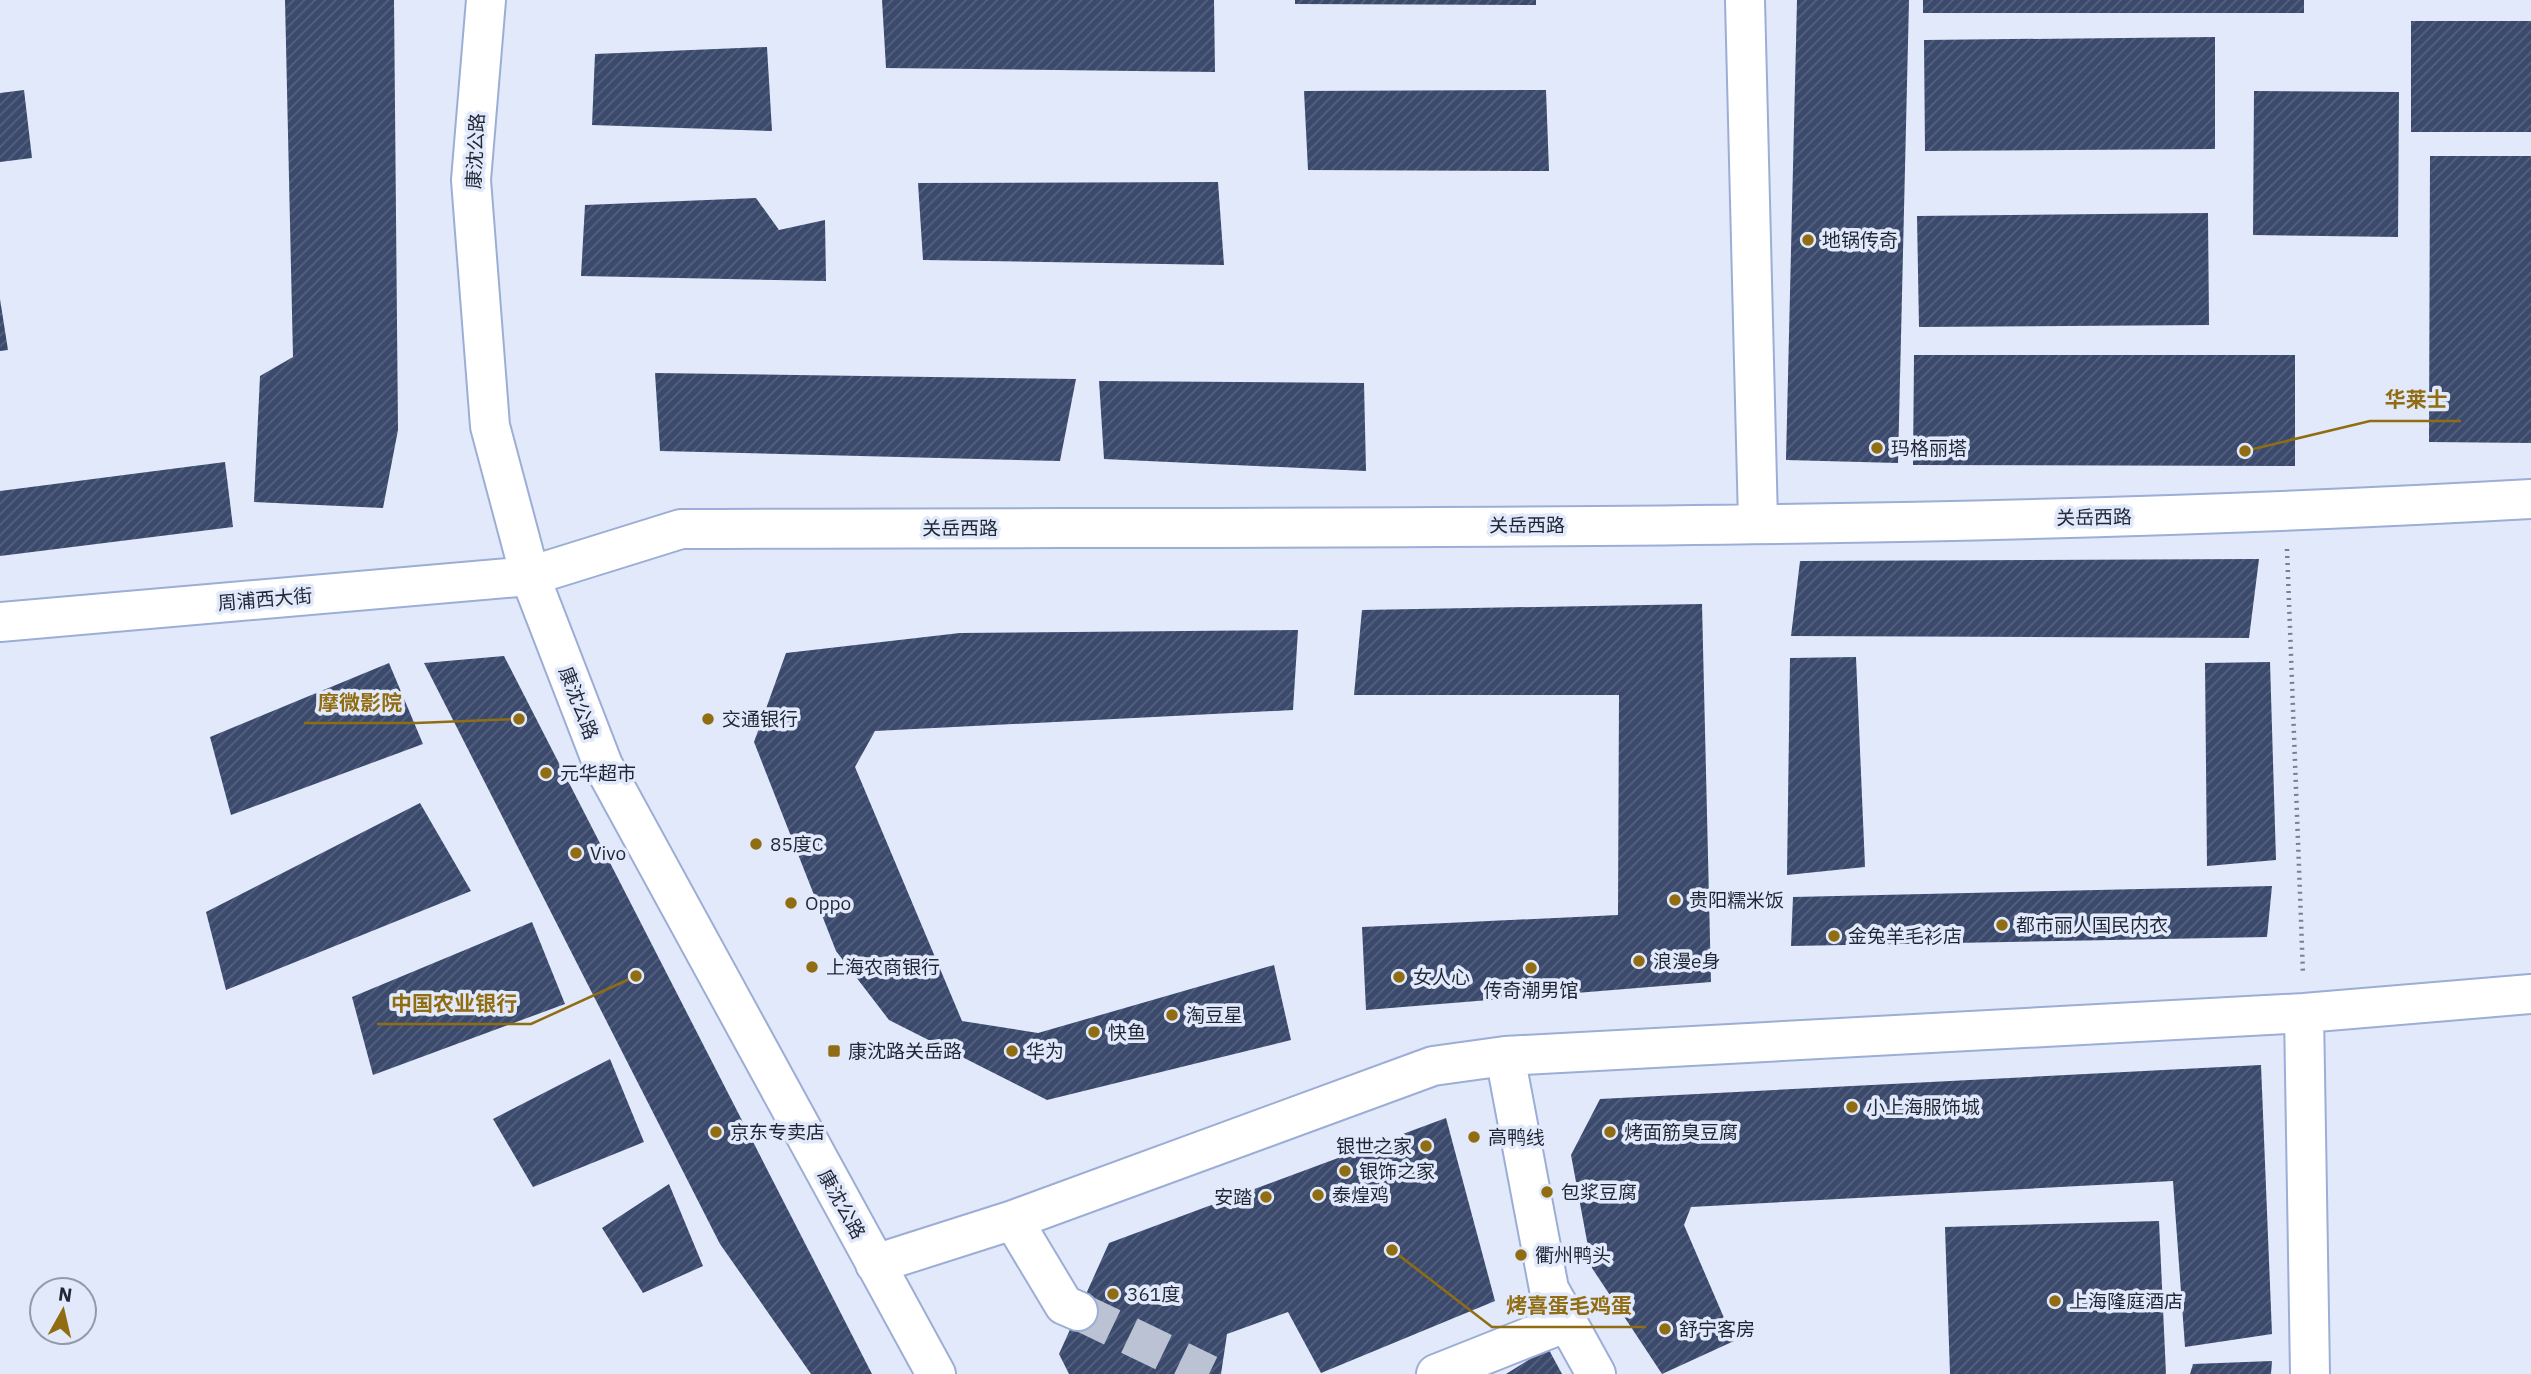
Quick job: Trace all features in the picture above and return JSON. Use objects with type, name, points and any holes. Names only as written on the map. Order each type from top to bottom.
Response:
[{"type":"street","name":"康沈公路","points":[[486,0],[471,180],[490,426],[530,576],[603,765],[936,1374]]},
{"type":"street","points":[[1745,0],[1758,523]]},
{"type":"street","name":"关岳西路","points":[[530,576],[681,529],[1758,523],[2286,513],[2531,499]]},
{"type":"street","name":"周浦西大街","points":[[0,622],[530,576]]},
{"type":"street","points":[[875,1264],[1013,1220],[1433,1066],[1505,1056],[2304,1013],[2531,994]]},
{"type":"street","points":[[2304,1013],[2310,1374]]},
{"type":"street","points":[[1505,1056],[1549,1289],[1596,1374]]},
{"type":"street","points":[[1013,1220],[1064,1306],[1078,1311]]},
{"type":"street","points":[[1436,1374],[1567,1322]]},
{"type":"path","points":[[2286,513],[2304,1013]]},
{"type":"building","points":[[285,0],[394,0],[398,430],[383,508],[254,502],[260,376],[293,357]]},
{"type":"building","points":[[882,0],[1214,0],[1215,72],[886,68]]},
{"type":"building","points":[[1295,0],[1536,0],[1536,5],[1295,4]]},
{"type":"building","points":[[1797,0],[1909,0],[1898,463],[1786,460]]},
{"type":"building","points":[[1923,0],[2304,0],[2304,13],[1923,13]]},
{"type":"building","points":[[2411,21],[2531,21],[2531,132],[2411,132]]},
{"type":"building","points":[[2215,37],[2215,149],[1925,151],[1924,40]]},
{"type":"building","points":[[767,47],[772,131],[592,125],[595,54]]},
{"type":"building","points":[[24,90],[32,158],[0,162],[0,93]]},
{"type":"building","points":[[1546,90],[1549,171],[1308,170],[1304,91]]},
{"type":"building","points":[[2254,91],[2399,92],[2398,237],[2253,235]]},
{"type":"building","points":[[2430,156],[2531,156],[2531,443],[2429,442]]},
{"type":"building","points":[[1218,182],[1224,265],[923,260],[918,183]]},
{"type":"building","points":[[756,198],[779,230],[825,220],[826,281],[581,276],[585,205]]},
{"type":"building","points":[[2208,213],[2209,325],[1919,327],[1917,216]]},
{"type":"building","points":[[0,299],[8,350],[0,351]]},
{"type":"building","points":[[1914,355],[2295,355],[2295,466],[1913,465]]},
{"type":"building","points":[[655,373],[1076,379],[1060,461],[660,451]]},
{"type":"building","points":[[1099,381],[1364,383],[1366,471],[1104,459]]},
{"type":"building","points":[[225,462],[233,527],[0,556],[0,491]]},
{"type":"building","points":[[2259,559],[2249,638],[1791,636],[1800,561]]},
{"type":"building","points":[[1702,604],[1711,982],[1366,1010],[1362,927],[1618,915],[1619,695],[1354,695],[1362,610]]},
{"type":"building","points":[[1298,630],[1293,710],[875,731],[855,767],[962,1021],[1038,1033],[1274,965],[1291,1040],[1047,1100],[889,1020],[836,951],[754,742],[786,653],[960,633]]},
{"type":"building","points":[[504,656],[872,1374],[811,1374],[720,1244],[424,663]]},
{"type":"building","points":[[1856,657],[1865,867],[1787,875],[1790,658]]},
{"type":"building","points":[[2270,662],[2276,860],[2207,866],[2205,663]]},
{"type":"building","points":[[389,663],[423,744],[231,815],[210,737]]},
{"type":"building","points":[[420,803],[471,891],[226,990],[206,912]]},
{"type":"building","points":[[2272,886],[2267,937],[1791,946],[1793,897]]},
{"type":"building","points":[[532,922],[565,1004],[373,1075],[352,997]]},
{"type":"building","points":[[610,1059],[644,1142],[533,1187],[493,1119]]},
{"type":"building","points":[[2261,1065],[2272,1334],[2185,1347],[2173,1181],[1691,1207],[1684,1225],[1734,1341],[1662,1374],[1592,1268],[1571,1155],[1600,1099]]},
{"type":"building","points":[[1446,1118],[1495,1301],[1321,1373],[1288,1312],[1227,1334],[1221,1374],[1069,1374],[1059,1354],[1109,1243]]},
{"type":"building","points":[[669,1184],[703,1266],[643,1293],[602,1228]]},
{"type":"building","name":"上海隆庭酒店","points":[[2159,1221],[2166,1374],[1950,1374],[1945,1227]]},
{"type":"building","points":[[1548,1348],[1562,1374],[1506,1374]]},
{"type":"building","points":[[2272,1361],[2271,1374],[2190,1374],[2193,1364]]},
{"type":"tunnel","points":[[1078,1311],[1209,1374]]},
{"type":"place","name":"地锅传奇","points":[[1808,240]]},
{"type":"place","name":"玛格丽塔","points":[[1877,448]]},
{"type":"place","name":"华莱士","points":[[2245,451]]},
{"type":"place","name":"摩微影院","points":[[519,719]]},
{"type":"place","name":"交通银行","points":[[708,719]]},
{"type":"place","name":"元华超市","points":[[546,773]]},
{"type":"place","name":"85度C","points":[[756,844]]},
{"type":"place","name":"Vivo","points":[[576,853]]},
{"type":"place","name":"贵阳糯米饭","points":[[1675,900]]},
{"type":"place","name":"Oppo","points":[[791,903]]},
{"type":"place","name":"都市丽人国民内衣","points":[[2002,925]]},
{"type":"place","name":"金兔羊毛衫店","points":[[1834,936]]},
{"type":"place","name":"浪漫e身","points":[[1639,961]]},
{"type":"place","name":"上海农商银行","points":[[812,967]]},
{"type":"place","name":"传奇潮男馆","points":[[1531,968]]},
{"type":"place","name":"中国农业银行","points":[[636,976]]},
{"type":"place","name":"女人心","points":[[1399,977]]},
{"type":"place","name":"淘豆星","points":[[1172,1015]]},
{"type":"place","name":"快鱼","points":[[1094,1032]]},
{"type":"place","name":"康沈路关岳路","points":[[834,1051]]},
{"type":"place","name":"华为","points":[[1012,1051]]},
{"type":"place","name":"小上海服饰城","points":[[1852,1107]]},
{"type":"place","name":"京东专卖店","points":[[716,1132]]},
{"type":"place","name":"烤面筋臭豆腐","points":[[1610,1132]]},
{"type":"place","name":"高鸭线","points":[[1474,1137]]},
{"type":"place","name":"银世之家","points":[[1426,1146]]},
{"type":"place","name":"银饰之家","points":[[1345,1171]]},
{"type":"place","name":"包浆豆腐","points":[[1547,1192]]},
{"type":"place","name":"泰煌鸡","points":[[1318,1195]]},
{"type":"place","name":"安踏","points":[[1266,1197]]},
{"type":"place","name":"烤喜蛋毛鸡蛋","points":[[1392,1250]]},
{"type":"place","name":"衢州鸭头","points":[[1521,1255]]},
{"type":"place","name":"361度","points":[[1113,1294]]},
{"type":"place","name":"上海隆庭酒店","points":[[2055,1301]]},
{"type":"place","name":"舒宁客房","points":[[1665,1329]]}]
